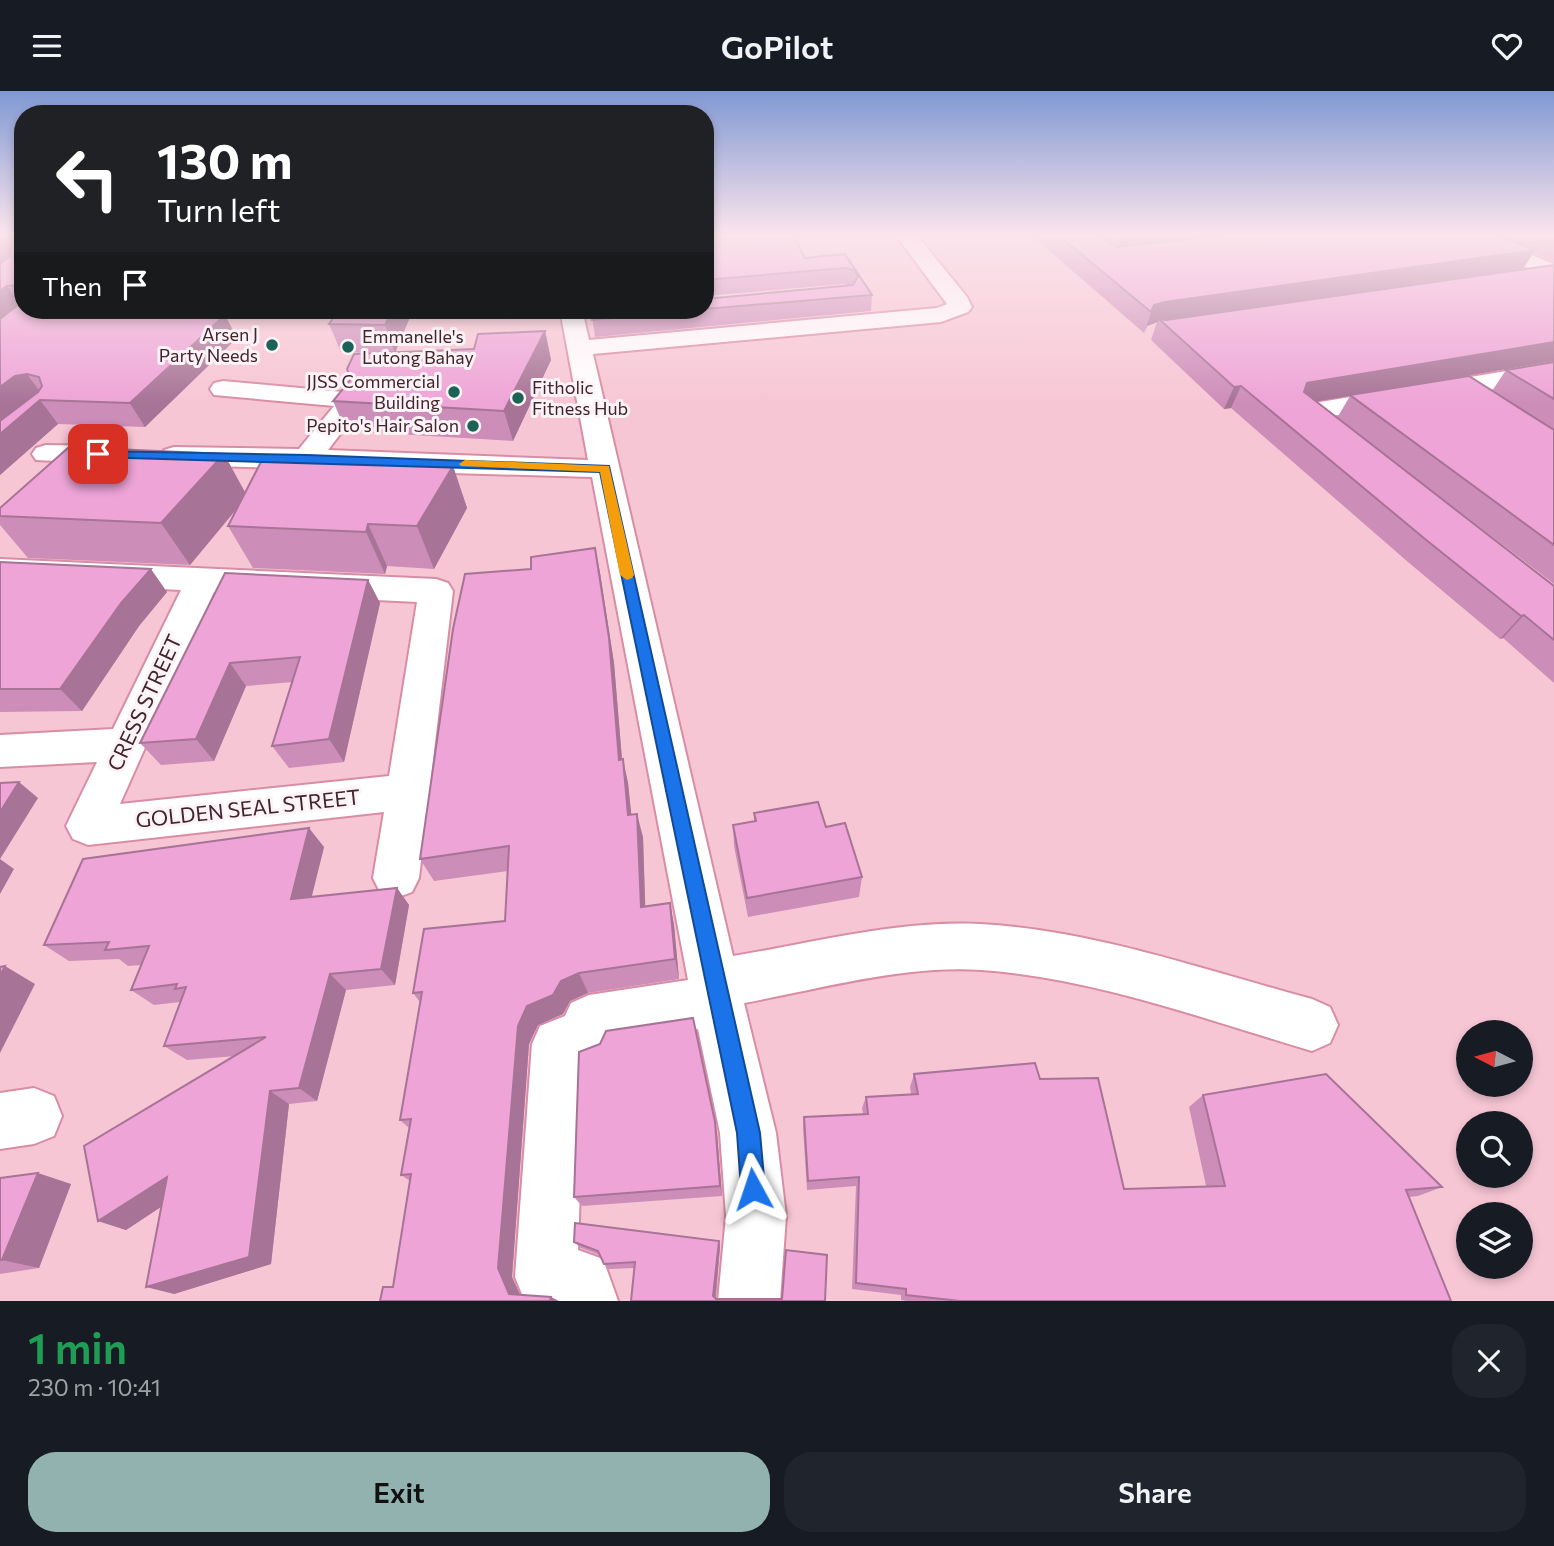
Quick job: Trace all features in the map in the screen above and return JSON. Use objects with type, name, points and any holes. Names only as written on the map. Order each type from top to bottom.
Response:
[{"type":"street","points":[[749,1301],[756,1216],[748,1133],[605,469],[580,323],[941,315],[960,307],[951,290]]},
{"type":"street","points":[[1340,437],[1308,412],[1554,371]]},
{"type":"street","points":[[1460,386],[1491,407]]},
{"type":"street","points":[[223,389],[340,403],[307,458]]},
{"type":"street","points":[[46,454],[307,458],[605,469]]},
{"type":"street","points":[[0,570],[436,591],[396,878]]},
{"type":"street","name":"CRESS STREET","points":[[88,826],[202,581]]},
{"type":"street","points":[[0,751],[125,744]]},
{"type":"street","name":"GOLDEN SEAL STREET","points":[[88,826],[408,792]]},
{"type":"street","points":[[587,1301],[581,1280],[547,1277],[558,1044],[587,1037],[589,1021],[912,949],[979,947],[1080,960],[1312,1025]]},
{"type":"building","points":[[795,290],[869,290],[872,295],[714,308],[714,298]]},
{"type":"building","points":[[1125,290],[1247,290],[1165,302],[1154,305],[1151,312]]},
{"type":"building","points":[[1374,290],[1554,290],[1554,342],[1307,383],[1304,392],[1554,586],[1554,640],[1425,539],[1241,386],[1234,387],[1159,319]]},
{"type":"building","points":[[14,308],[14,319],[221,319],[130,403],[40,400],[0,434],[0,421],[42,386],[39,377],[27,374],[15,376],[0,387],[0,319]]},
{"type":"building","points":[[333,319],[388,319],[385,325],[329,324]]},
{"type":"building","points":[[545,331],[504,411],[333,401],[351,379],[347,369],[354,354],[474,349],[478,334]]},
{"type":"building","points":[[1554,362],[1554,399],[1506,370]]},
{"type":"building","points":[[1469,376],[1554,430],[1554,545],[1350,395]]},
{"type":"building","points":[[69,447],[224,454],[161,523],[0,516],[0,508]]},
{"type":"building","points":[[264,456],[453,466],[417,526],[368,524],[366,532],[228,526]]},
{"type":"building","points":[[595,548],[609,638],[619,760],[623,759],[628,815],[637,814],[641,907],[670,903],[675,959],[579,973],[561,981],[553,995],[527,1006],[518,1026],[498,1268],[509,1294],[551,1297],[550,1301],[380,1301],[383,1287],[393,1287],[411,1174],[401,1175],[411,1119],[400,1120],[422,992],[413,993],[424,929],[505,921],[509,846],[420,859],[453,629],[465,574],[531,569],[531,557]]},
{"type":"building","points":[[0,562],[151,569],[121,603],[60,689],[0,689]]},
{"type":"building","points":[[225,573],[368,580],[329,739],[272,746],[300,657],[230,663],[196,739],[140,743]]},
{"type":"building","points":[[19,782],[0,812],[0,783]]},
{"type":"building","points":[[818,802],[826,827],[845,823],[862,877],[747,898],[733,825],[756,821],[754,813]]},
{"type":"building","points":[[309,828],[291,899],[397,888],[381,969],[330,974],[299,1088],[270,1091],[249,1257],[146,1287],[167,1177],[98,1221],[84,1146],[266,1037],[164,1046],[186,987],[175,989],[177,984],[131,990],[149,946],[105,950],[109,942],[44,945],[83,859]]},
{"type":"building","points":[[693,1018],[715,1122],[720,1186],[574,1197],[579,1052],[600,1044],[606,1031]]},
{"type":"building","points":[[1035,1063],[1040,1079],[1098,1078],[1124,1189],[1225,1186],[1203,1095],[1326,1074],[1442,1187],[1406,1190],[1451,1301],[960,1301],[906,1295],[906,1289],[856,1283],[859,1177],[808,1181],[804,1117],[868,1114],[866,1097],[918,1094],[914,1074]]},
{"type":"building","points":[[38,1173],[2,1260],[0,1260],[0,1178]]},
{"type":"building","points":[[575,1223],[719,1241],[713,1296],[716,1299],[782,1299],[786,1250],[827,1255],[825,1301],[631,1301],[635,1262],[604,1264],[598,1251],[574,1242]]},
{"type":"slow traffic","points":[[465,464],[605,469],[627,575]]},
{"type":"place","name":"Arsen J Party Needs","points":[[272,345]]},
{"type":"place","name":"Emmanelle's Lutong Bahay","points":[[348,347]]},
{"type":"place","name":"JJSS Commercial Building","points":[[454,392]]},
{"type":"place","name":"Fitholic Fitness Hub","points":[[518,398]]},
{"type":"place","name":"Pepito's Hair Salon","points":[[473,426]]},
{"type":"route","points":[[98,454],[307,458],[605,469],[748,1133],[753,1189]]}]
